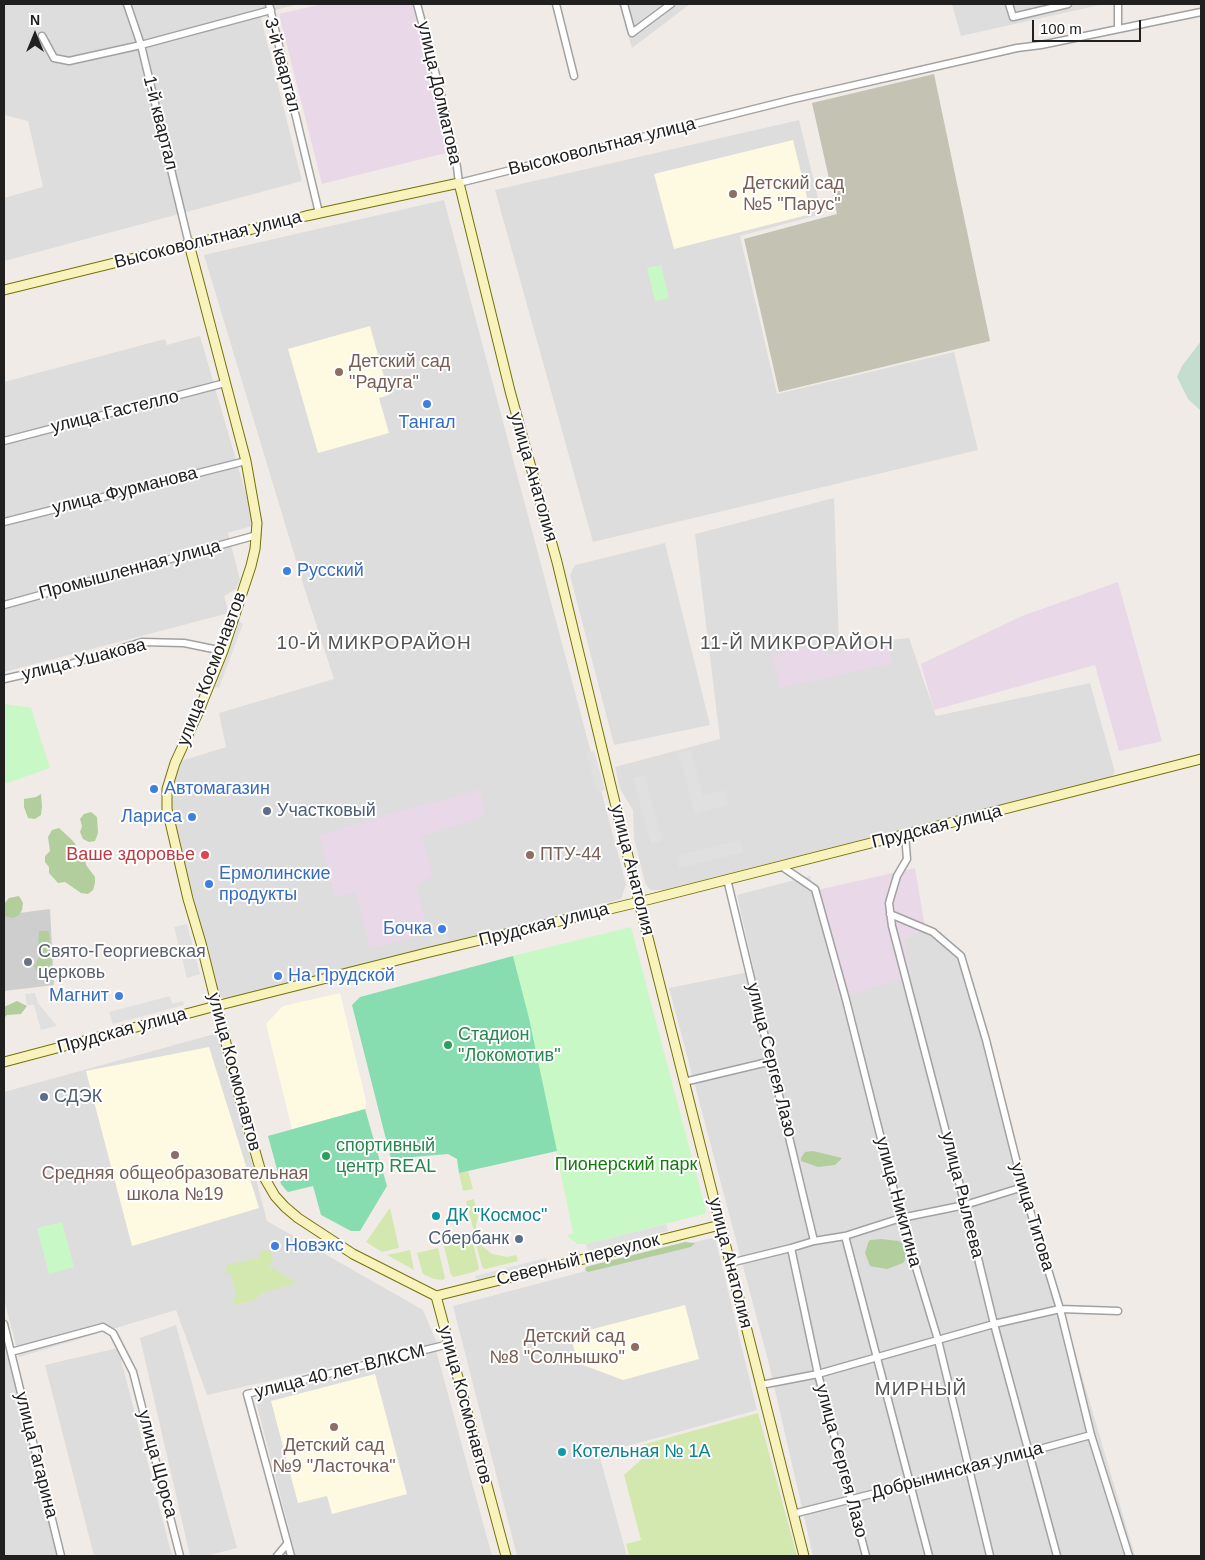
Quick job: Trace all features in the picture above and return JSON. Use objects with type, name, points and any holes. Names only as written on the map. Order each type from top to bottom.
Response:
[{"type":"street","name":"1-й квартал","points":[[127,4],[140,45],[189,244]]},
{"type":"street","name":"улица Долматова","points":[[418,4],[440,90],[457,167],[458,183]]},
{"type":"street","points":[[556,4],[574,76]]},
{"type":"street","points":[[624,4],[632,33],[671,4]]},
{"type":"street","points":[[1009,4],[1013,17],[1068,4]]},
{"type":"street","points":[[1118,4],[1118,28]]},
{"type":"street","name":"3-й квартал","points":[[42,36],[54,58],[70,61],[140,45],[270,7],[319,212]]},
{"type":"street","name":"Высоковольтная улица","points":[[4,290],[319,212],[458,183],[794,99],[1017,48],[1041,45],[1201,12]]},
{"type":"street","name":"улица Анатолия","points":[[458,183],[510,391],[557,562],[639,902],[804,1556]]},
{"type":"street","name":"улица Космонавтов","points":[[189,244],[246,460],[255,509],[257,535],[252,566],[223,651],[198,714],[175,763],[166,794],[171,827],[216,1006],[261,1172],[275,1196],[298,1218],[353,1254],[436,1296],[506,1556]]},
{"type":"street","name":"улица Гастелло","points":[[4,440],[226,383]]},
{"type":"street","name":"улица Фурманова","points":[[4,522],[246,460]]},
{"type":"street","name":"Промышленная улица","points":[[4,604],[257,535]]},
{"type":"street","name":"улица Ушакова","points":[[4,679],[70,664],[142,642],[184,643],[223,651]]},
{"type":"street","name":"Прудская улица","points":[[4,1062],[216,1006],[639,902],[1201,759]]},
{"type":"street","name":"улица Рылеева","points":[[905,835],[907,859],[897,876],[889,903],[890,914],[994,1324],[1057,1556]]},
{"type":"street","name":"улица Никитина","points":[[781,866],[815,889],[846,1000],[901,1218],[938,1340],[967,1468],[990,1556]]},
{"type":"street","name":"улица Сергея Лазо","points":[[727,879],[814,1241]]},
{"type":"street","name":"улица Титова","points":[[890,914],[933,932],[961,956],[986,1040],[1022,1188],[1060,1309],[1091,1435],[1128,1555]]},
{"type":"street","points":[[684,1082],[772,1061]]},
{"type":"street","points":[[730,1263],[814,1241],[845,1236],[901,1218],[965,1205],[1022,1188]]},
{"type":"street","name":"Северный переулок","points":[[436,1296],[720,1225]]},
{"type":"street","points":[[845,1236],[912,1484],[929,1556]]},
{"type":"street","name":"улица Сергея Лазо","points":[[791,1248],[818,1374],[866,1556]]},
{"type":"street","points":[[761,1385],[818,1374],[994,1324],[1060,1309],[1118,1311]]},
{"type":"street","name":"улица Гагарина","points":[[4,1324],[61,1556]]},
{"type":"street","name":"улица Щорса","points":[[10,1352],[104,1327],[113,1333],[133,1372],[180,1556]]},
{"type":"street","name":"улица 40 лет ВЛКСМ","points":[[291,1556],[247,1394],[449,1344]]},
{"type":"street","name":"Добрынинская улица","points":[[793,1514],[1091,1435]]},
{"type":"street","points":[[277,1556],[287,1544]]},
{"type":"shaded area","points":[[4,4],[299,4],[260,14],[302,181],[4,261],[4,198],[43,187],[28,121],[4,115]]},
{"type":"shaded area","points":[[322,4],[412,4],[450,152],[322,184],[279,14]]},
{"type":"shaded area","points":[[619,4],[690,4],[632,48]]},
{"type":"shaded area","points":[[952,4],[1104,4],[961,36]]},
{"type":"shaded area","points":[[934,74],[990,341],[779,392],[744,239],[837,214],[812,103]]},
{"type":"shaded area","points":[[799,120],[822,214],[740,236],[777,394],[954,352],[978,450],[593,542],[495,190]]},
{"type":"shaded area","name":"Детский сад №5 \"Парус\"","points":[[793,140],[811,214],[674,249],[654,174]]},
{"type":"shaded area","points":[[444,200],[626,884],[621,899],[233,999],[223,998],[216,992],[169,798],[181,761],[226,747],[219,713],[334,679],[304,587],[204,255]]},
{"type":"shaded area","name":"Детский сад \"Радуга\"","points":[[370,326],[389,395],[379,398],[389,433],[318,453],[288,349]]},
{"type":"shaded area","points":[[200,336],[255,525],[228,533],[240,580],[236,589],[224,596],[229,613],[4,672],[4,382],[165,339],[167,345]]},
{"type":"shaded area","points":[[834,498],[839,644],[909,638],[936,716],[1090,683],[1115,772],[1111,777],[663,890],[650,890],[645,883],[634,838],[633,810],[620,789],[615,767],[720,739],[695,534]]},
{"type":"shaded area","points":[[665,543],[710,725],[614,745],[570,575],[575,565]]},
{"type":"shaded area","points":[[1118,582],[1162,741],[1119,751],[1095,665],[934,710],[921,664],[1022,616]]},
{"type":"shaded area","points":[[238,620],[243,624],[219,688],[212,687]]},
{"type":"shaded area","points":[[887,642],[893,663],[780,688],[772,655],[824,644],[828,655]]},
{"type":"shaded area","points":[[691,750],[703,796],[724,790],[728,805],[695,814],[678,753]]},
{"type":"shaded area","points":[[594,751],[605,790],[597,792],[586,753]]},
{"type":"shaded area","points":[[645,775],[662,840],[651,844],[633,778]]},
{"type":"shaded area","points":[[480,790],[485,816],[422,836],[433,876],[416,886],[428,934],[370,948],[356,892],[335,897],[319,835],[395,812]]},
{"type":"shaded area","points":[[740,840],[743,852],[679,868],[676,856]]},
{"type":"shaded area","points":[[915,868],[925,928],[904,938],[911,975],[839,998],[813,891]]},
{"type":"shaded area","points":[[810,876],[839,998],[904,938],[925,928],[957,951],[1135,1556],[813,1556],[769,1364],[669,988],[754,971],[737,895]]},
{"type":"shaded area","name":"Свято-Георгиевская церковь","points":[[50,909],[54,985],[4,991],[4,915]]},
{"type":"shaded area","points":[[187,924],[200,974],[187,978],[174,927]]},
{"type":"shaded area","points":[[448,935],[449,941],[431,946],[430,939]]},
{"type":"shaded area","points":[[35,993],[38,1003],[57,1026],[41,1030],[34,1005],[27,1005],[25,994]]},
{"type":"shaded area","points":[[340,993],[366,1101],[365,1109],[292,1129],[266,1024],[283,1006]]},
{"type":"shaded area","points":[[170,996],[172,1004],[183,1001],[184,1005],[113,1024],[109,1012]]},
{"type":"shaded area","points":[[218,1033],[267,1221],[423,1310],[437,1343],[207,1395],[176,1310],[19,1357],[4,1299],[4,1092]]},
{"type":"shaded area","name":"Средняя общеобразовательная школа №19","points":[[209,1047],[259,1208],[132,1246],[86,1071]]},
{"type":"shaded area","points":[[666,1224],[668,1231],[588,1251],[586,1244]]},
{"type":"shaded area","points":[[715,1237],[757,1410],[599,1454],[627,1556],[517,1556],[453,1306]]},
{"type":"shaded area","points":[[546,1258],[548,1264],[477,1281],[475,1276]]},
{"type":"shaded area","name":"Детский сад №8 \"Солнышко\"","points":[[685,1305],[699,1359],[623,1380],[578,1363],[570,1335]]},
{"type":"shaded area","points":[[176,1325],[237,1548],[206,1556],[190,1556],[140,1338]]},
{"type":"shaded area","points":[[4,1340],[5,1343],[57,1556],[4,1556]]},
{"type":"shaded area","points":[[118,1348],[172,1556],[94,1556],[45,1365]]},
{"type":"shaded area","points":[[436,1350],[492,1556],[296,1556],[255,1398]]},
{"type":"shaded area","name":"Детский сад №9 \"Ласточка\"","points":[[375,1374],[407,1494],[332,1514],[327,1496],[298,1503],[271,1401]]},
{"type":"green space","points":[[661,265],[669,298],[655,301],[647,268]]},
{"type":"green space","points":[[1201,341],[1201,411],[1188,399],[1177,377],[1182,366]]},
{"type":"green space","points":[[4,700],[5,704],[31,708],[50,768],[4,784]]},
{"type":"green space","points":[[41,794],[41,815],[35,819],[28,818],[24,807],[24,799]]},
{"type":"green space","points":[[91,812],[97,817],[98,833],[95,841],[89,842],[83,839],[80,832],[82,826],[80,819],[84,814]]},
{"type":"green space","points":[[59,828],[73,841],[95,877],[93,890],[88,894],[81,893],[65,882],[58,883],[49,873],[49,867],[45,862],[45,856],[50,851],[48,837],[52,830]]},
{"type":"green space","points":[[19,896],[23,903],[19,915],[13,918],[4,916],[4,904],[9,898]]},
{"type":"green space","name":"Пионерский парк","points":[[631,927],[706,1211],[704,1214],[586,1244],[578,1244],[567,1236],[573,1233],[529,1018],[513,956]]},
{"type":"green space","points":[[39,931],[49,931],[52,962],[43,976],[34,967],[40,955],[38,948]]},
{"type":"green space","name":"Стадион \"Локомотив\"","points":[[513,956],[529,1018],[557,1151],[459,1173],[457,1159],[448,1154],[391,1159],[352,1005],[360,997]]},
{"type":"green space","points":[[17,1001],[27,1006],[21,1014],[7,1015],[4,1018],[4,1007]]},
{"type":"green space","name":"спортивный центр REAL","points":[[365,1109],[387,1186],[360,1231],[351,1231],[321,1215],[313,1186],[288,1192],[286,1190],[281,1184],[268,1136]]},
{"type":"green space","points":[[813,1151],[842,1158],[835,1165],[818,1167],[801,1161],[805,1152]]},
{"type":"green space","points":[[468,1171],[473,1189],[463,1191],[459,1173]]},
{"type":"green space","points":[[474,1199],[478,1217],[476,1225],[477,1234],[474,1232],[466,1201]]},
{"type":"green space","points":[[390,1208],[399,1248],[382,1252],[366,1242]]},
{"type":"green space","points":[[62,1222],[74,1267],[49,1274],[37,1228]]},
{"type":"green space","points":[[467,1236],[472,1239],[479,1268],[477,1271],[454,1277],[451,1275],[444,1246],[454,1244],[453,1239]]},
{"type":"green space","points":[[881,1239],[902,1243],[906,1253],[903,1263],[887,1269],[870,1266],[865,1253],[868,1243],[870,1240]]},
{"type":"green space","points":[[478,1240],[492,1254],[507,1257],[516,1255],[518,1261],[485,1269],[482,1267],[476,1243]]},
{"type":"green space","points":[[685,1242],[695,1243],[691,1247],[588,1272],[585,1270],[586,1267],[593,1265]]},
{"type":"green space","points":[[438,1248],[445,1278],[443,1280],[434,1279],[423,1274],[417,1253]]},
{"type":"green space","points":[[261,1250],[272,1253],[273,1261],[269,1266],[294,1281],[295,1284],[259,1294],[256,1300],[235,1305],[232,1300],[236,1297],[231,1274],[225,1273],[225,1268],[229,1264],[259,1258]]},
{"type":"green space","points":[[410,1250],[414,1270],[387,1255]]},
{"type":"green space","points":[[758,1413],[797,1556],[629,1556],[626,1544],[641,1540],[624,1475],[642,1459],[638,1446]]},
{"type":"place","name":"Детский сад №5 \"Парус\"","points":[[733,194]]},
{"type":"place","name":"Детский сад \"Радуга\"","points":[[339,372]]},
{"type":"place","name":"Тангал","points":[[427,404]]},
{"type":"place","name":"Русский","points":[[287,571]]},
{"type":"place","name":"Автомагазин","points":[[154,789]]},
{"type":"place","name":"Участковый","points":[[267,811]]},
{"type":"place","name":"Лариса","points":[[192,817]]},
{"type":"place","name":"Ваше здоровье","points":[[205,855]]},
{"type":"place","name":"ПТУ-44","points":[[530,855]]},
{"type":"place","name":"Ермолинские продукты","points":[[209,884]]},
{"type":"place","name":"Бочка","points":[[442,929]]},
{"type":"place","name":"Свято-Георгиевская церковь","points":[[28,962]]},
{"type":"place","name":"На Прудской","points":[[278,976]]},
{"type":"place","name":"Магнит","points":[[119,996]]},
{"type":"place","name":"Стадион \"Локомотив\"","points":[[448,1045]]},
{"type":"place","name":"СДЭК","points":[[44,1097]]},
{"type":"place","name":"Средняя общеобразовательная школа №19","points":[[175,1155]]},
{"type":"place","name":"спортивный центр REAL","points":[[326,1156]]},
{"type":"place","name":"ДК \"Космос\"","points":[[436,1216]]},
{"type":"place","name":"Сбербанк","points":[[519,1239]]},
{"type":"place","name":"Новэкс","points":[[275,1246]]},
{"type":"place","name":"Детский сад №8 \"Солнышко\"","points":[[635,1347]]},
{"type":"place","name":"Детский сад №9 \"Ласточка\"","points":[[334,1427]]},
{"type":"place","name":"Котельная № 1А","points":[[562,1452]]},
{"type":"district","name":"10-Й МИКРОРАЙОН","points":[[374,644]]},
{"type":"district","name":"11-Й МИКРОРАЙОН","points":[[797,644]]},
{"type":"district","name":"МИРНЫЙ","points":[[921,1390]]}]
